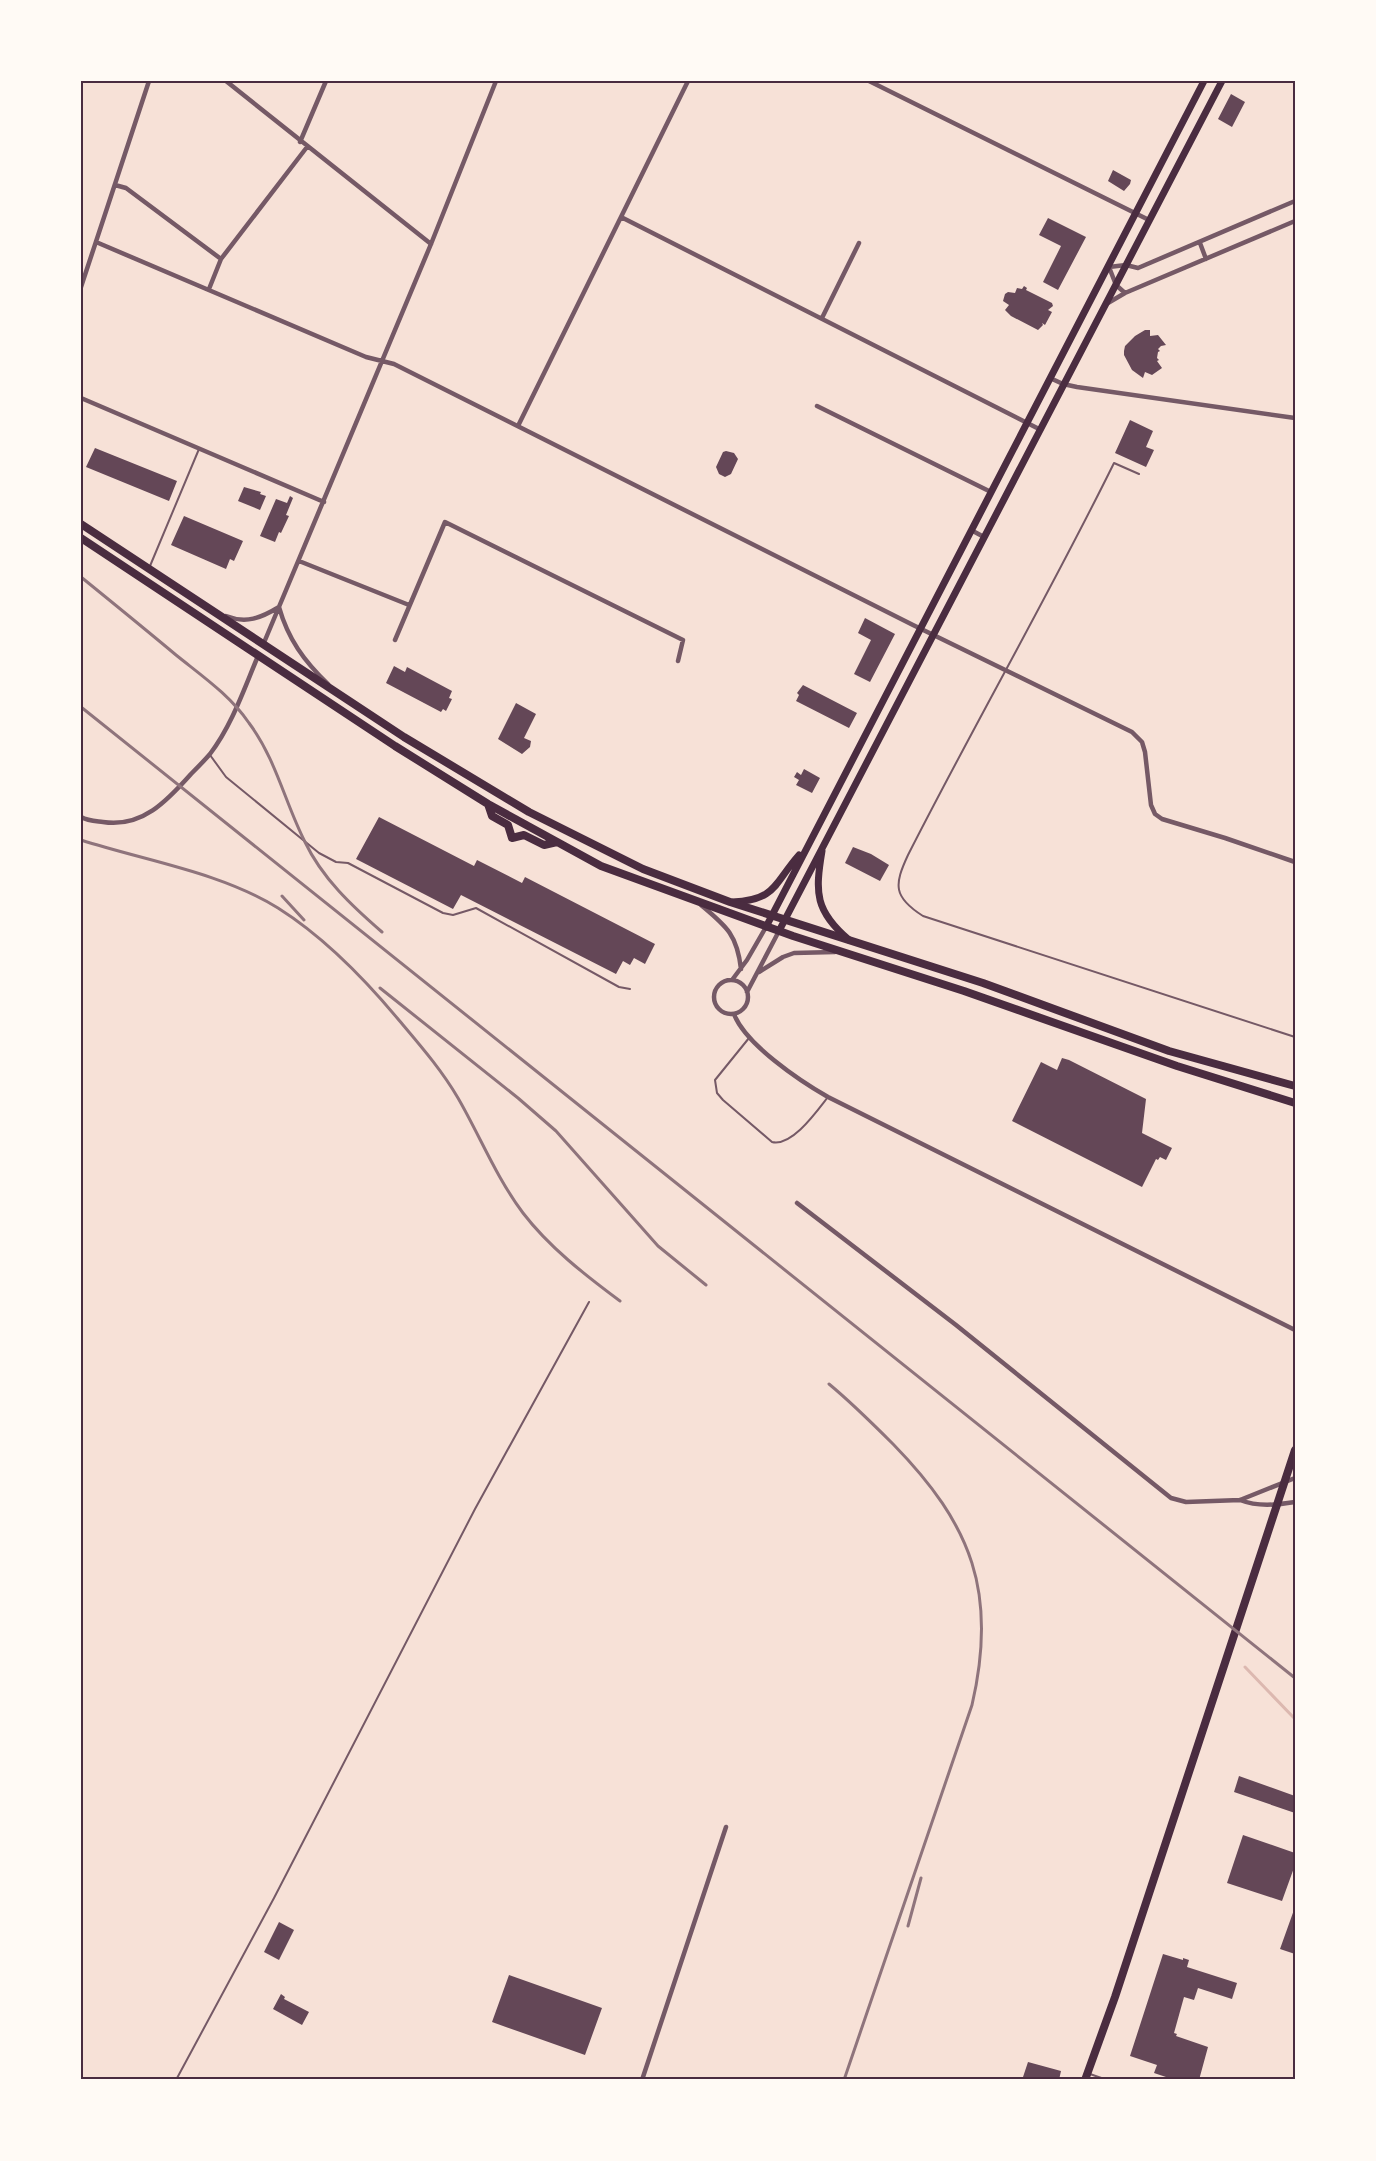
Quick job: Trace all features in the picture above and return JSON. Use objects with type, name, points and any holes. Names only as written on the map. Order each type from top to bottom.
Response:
[{"type":"main road","points":[[766,927],[1204,81]]},
{"type":"main road","points":[[779,931],[1222,81]]},
{"type":"main road","points":[[81,524],[404,737],[529,812],[643,869],[730,902],[983,983],[1169,1051],[1295,1086]]},
{"type":"main road","points":[[81,538],[395,746],[489,804],[601,866],[766,927],[964,991],[1177,1066],[1295,1103]]},
{"type":"main road","points":[[489,804],[492,816],[508,825],[513,838],[524,835],[544,845],[557,842]]},
{"type":"main road","points":[[824,842],[817,885],[820,903],[832,925],[851,941]]},
{"type":"main road","points":[[730,902],[756,900],[772,891],[807,846]]},
{"type":"main road","points":[[1086,2076],[1130,1951],[1295,1450]]},
{"type":"street","points":[[81,287],[149,81]]},
{"type":"street","points":[[226,81],[431,244]]},
{"type":"street","points":[[235,88],[237,81]]},
{"type":"street","points":[[300,142],[326,81]]},
{"type":"street","points":[[263,645],[431,244],[496,81]]},
{"type":"street","points":[[518,426],[688,81]]},
{"type":"street","points":[[869,81],[1149,220]]},
{"type":"street","points":[[209,289],[221,259],[307,147]]},
{"type":"street","points":[[115,184],[126,188],[221,259]]},
{"type":"street","points":[[1125,293],[1116,285],[1109,267],[1126,265],[1138,268],[1295,201]]},
{"type":"street","points":[[621,217],[1039,429]]},
{"type":"street","points":[[1106,304],[1125,293],[1295,221]]},
{"type":"street","points":[[96,242],[366,357],[394,364],[1132,732],[1142,742],[1151,805],[1155,814],[1162,819],[1295,862]]},
{"type":"street","points":[[822,318],[859,243]]},
{"type":"street","points":[[1200,243],[1206,259]]},
{"type":"street","points":[[1050,378],[1063,384],[1295,418]]},
{"type":"street","points":[[81,398],[324,502]]},
{"type":"street","points":[[817,406],[991,492]]},
{"type":"street","points":[[396,640],[445,522],[683,640],[678,661]]},
{"type":"street","points":[[971,530],[984,537]]},
{"type":"street","points":[[299,561],[409,605]]},
{"type":"street","points":[[208,608],[238,620],[253,620],[279,607]]},
{"type":"street","points":[[279,607],[283,622],[297,650],[308,664],[344,698]]},
{"type":"street","points":[[81,817],[86,820],[115,824],[147,816],[162,804],[210,755],[237,707],[258,656]]},
{"type":"street","points":[[699,903],[723,923],[732,935],[738,948],[741,969]]},
{"type":"street","points":[[766,927],[732,980],[718,984],[713,998],[721,1012],[734,1014],[746,1006],[747,992],[779,931]]},
{"type":"street","points":[[759,972],[794,953],[842,952]]},
{"type":"street","points":[[732,980],[743,985],[747,992]]},
{"type":"street","points":[[734,1014],[748,1036],[803,1082],[828,1097],[1295,1330]]},
{"type":"street","points":[[797,1203],[956,1325],[1171,1498],[1186,1502],[1240,1500],[1295,1478]]},
{"type":"street","points":[[1240,1500],[1272,1506],[1295,1502]]},
{"type":"street","points":[[642,2080],[726,1827]]},
{"type":"lane","points":[[149,568],[199,449]]},
{"type":"lane","points":[[1139,474],[1114,463],[1068,556],[905,861],[898,878],[900,894],[908,907],[923,916],[1295,1037]]},
{"type":"lane","points":[[258,656],[263,645]]},
{"type":"lane","points":[[210,755],[226,777],[319,853],[336,862],[348,863],[443,913],[453,915],[476,908],[619,987],[630,989]]},
{"type":"lane","points":[[748,1036],[715,1080],[717,1093],[772,1142],[778,1143],[799,1132],[828,1097]]},
{"type":"lane","points":[[176,2080],[274,1898],[475,1509],[589,1302]]},
{"type":"lane","points":[[1086,2076],[1107,2080]]},
{"type":"building","points":[[1231,94],[1245,102],[1232,127],[1218,119]]},
{"type":"building","points":[[1113,170],[1131,180],[1124,191],[1108,181]]},
{"type":"building","points":[[1048,218],[1086,237],[1058,290],[1043,282],[1061,246],[1039,235]]},
{"type":"building","points":[[1024,286],[1026,290],[1052,303],[1053,306],[1048,310],[1052,312],[1045,325],[1042,323],[1043,325],[1038,330],[1011,316],[1005,310],[1009,305],[1003,301],[1005,294],[1015,293],[1017,288],[1022,289]]},
{"type":"building","points":[[1145,330],[1150,330],[1150,336],[1158,335],[1166,345],[1158,349],[1160,351],[1157,361],[1162,368],[1152,375],[1145,372],[1143,378],[1132,370],[1124,351],[1125,346],[1135,336]]},
{"type":"building","points":[[1130,420],[1153,431],[1146,447],[1154,450],[1146,467],[1115,453]]},
{"type":"building","points":[[95,448],[177,481],[169,501],[86,467]]},
{"type":"building","points":[[723,452],[734,453],[738,459],[731,474],[725,477],[719,474],[716,467]]},
{"type":"building","points":[[244,487],[261,492],[260,494],[266,496],[260,510],[238,501]]},
{"type":"building","points":[[290,496],[293,498],[286,515],[289,516],[275,542],[260,536],[276,499],[287,503]]},
{"type":"building","points":[[184,516],[243,541],[234,561],[230,559],[226,569],[171,545]]},
{"type":"building","points":[[865,618],[895,634],[870,682],[854,674],[871,640],[858,633]]},
{"type":"building","points":[[394,666],[405,672],[407,667],[452,691],[449,698],[452,699],[446,711],[443,709],[441,712],[386,683]]},
{"type":"building","points":[[803,685],[857,713],[849,728],[796,701],[799,695],[797,693]]},
{"type":"building","points":[[516,703],[536,714],[524,738],[531,741],[530,747],[522,754],[498,739]]},
{"type":"building","points":[[804,769],[820,778],[812,793],[796,785],[799,780],[794,777],[797,772],[801,775]]},
{"type":"building","points":[[379,817],[474,866],[477,860],[522,883],[525,877],[655,944],[645,964],[634,958],[630,965],[623,961],[616,974],[461,895],[453,909],[356,859]]},
{"type":"building","points":[[853,847],[889,865],[880,881],[845,863]]},
{"type":"building","points":[[1062,1058],[1146,1099],[1142,1133],[1172,1148],[1166,1160],[1160,1157],[1156,1159],[1142,1187],[1012,1121],[1041,1062],[1057,1070]]},
{"type":"building","points":[[1239,1776],[1295,1796],[1295,1813],[1234,1792]]},
{"type":"building","points":[[1243,1835],[1295,1853],[1295,1865],[1282,1901],[1227,1883]]},
{"type":"building","points":[[1295,1907],[1295,1954],[1280,1949]]},
{"type":"building","points":[[279,1922],[294,1930],[279,1960],[264,1952]]},
{"type":"building","points":[[1163,1954],[1189,1960],[1187,1967],[1237,1983],[1232,1999],[1198,1988],[1194,2000],[1184,1997],[1174,2033],[1177,2034],[1176,2036],[1208,2047],[1199,2080],[1175,2080],[1154,2073],[1157,2065],[1130,2056]]},
{"type":"building","points":[[509,1975],[602,2008],[585,2055],[492,2022]]},
{"type":"building","points":[[281,1994],[285,1997],[284,1999],[309,2012],[302,2025],[273,2009]]},
{"type":"building","points":[[1028,2062],[1061,2071],[1059,2080],[1022,2080]]},
{"type":"waterway","points":[[1245,1667],[1295,1719]]},
{"type":"railway","points":[[81,577],[215,686],[241,713],[266,751],[298,827],[320,868],[339,891],[382,932]]},
{"type":"railway","points":[[81,707],[1295,1678]]},
{"type":"railway","points":[[81,840],[182,868],[232,885],[278,908],[327,945],[371,988],[437,1067],[458,1098],[505,1185],[523,1213],[568,1260],[620,1301]]},
{"type":"railway","points":[[282,896],[304,920]]},
{"type":"railway","points":[[380,988],[556,1131],[658,1246],[706,1285]]},
{"type":"railway","points":[[829,1384],[893,1444],[942,1503],[960,1533],[972,1563],[979,1595],[982,1628],[972,1705],[844,2080]]},
{"type":"railway","points":[[908,1926],[921,1878]]}]
